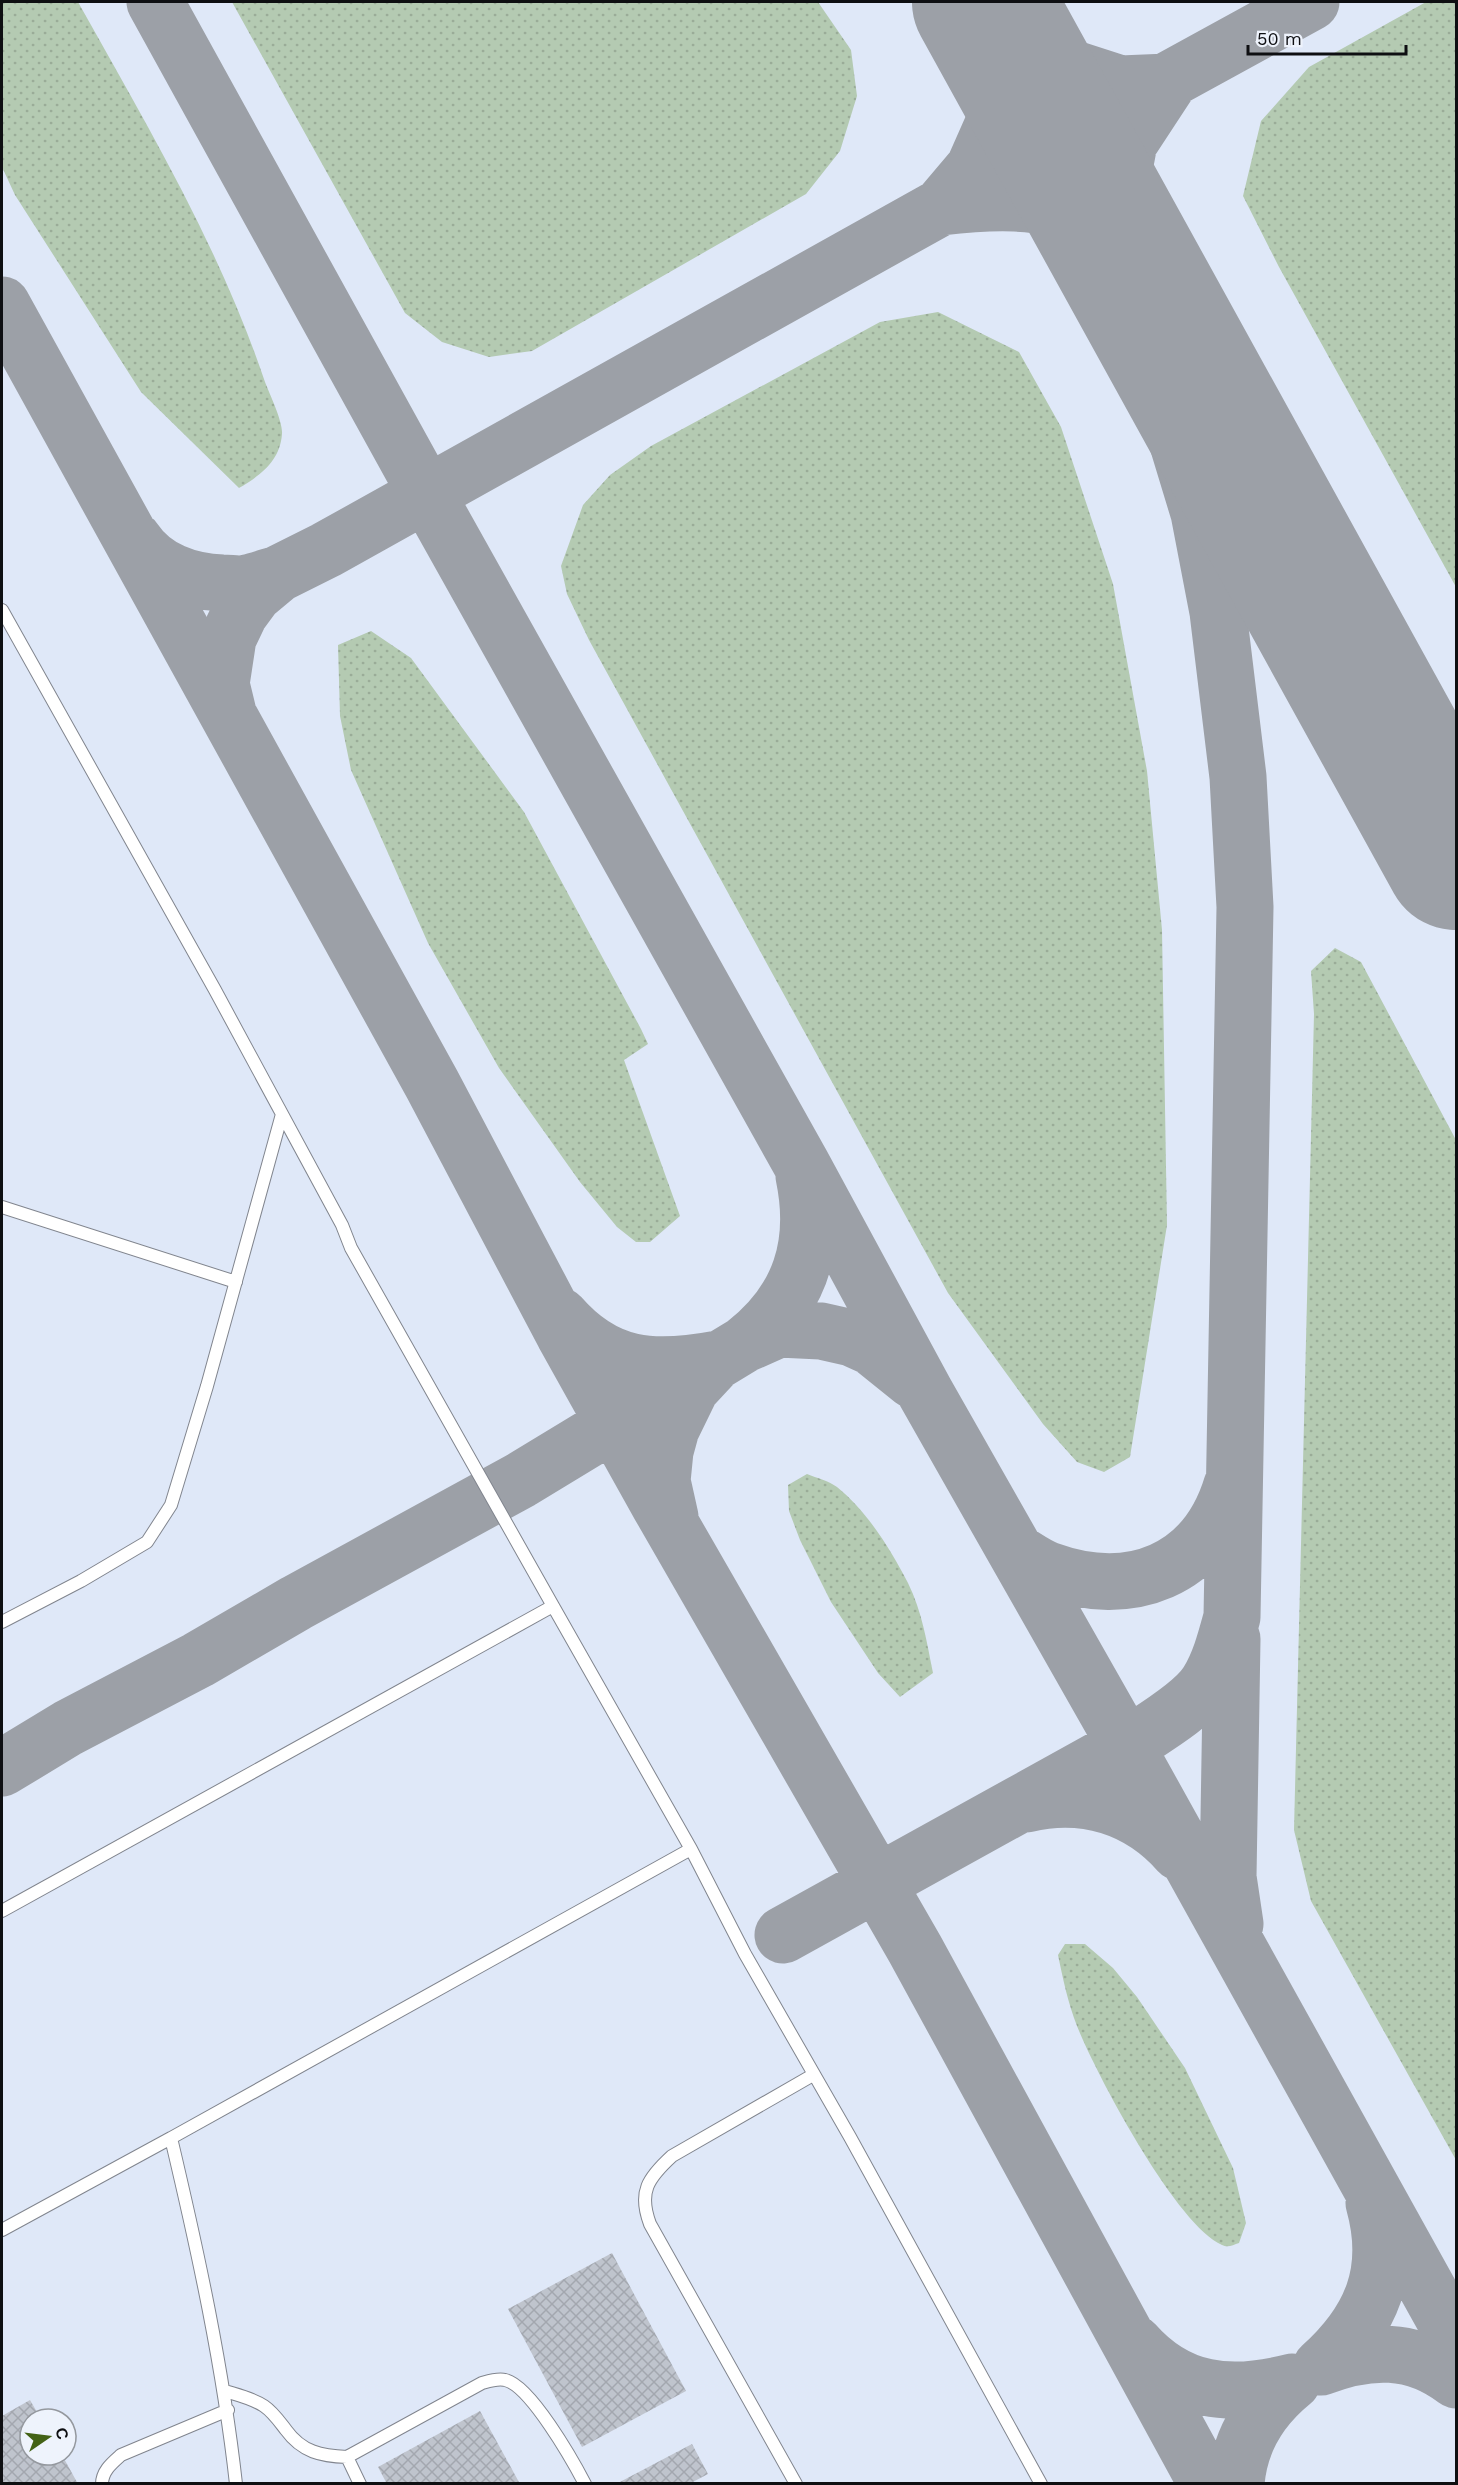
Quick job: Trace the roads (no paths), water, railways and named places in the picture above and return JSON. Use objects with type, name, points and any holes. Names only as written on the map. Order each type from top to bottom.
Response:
[{"type":"lane","points":[[2,610],[215,990],[342,1225],[351,1248],[691,1849],[745,1953],[1041,2484]]},
{"type":"lane","points":[[2,1622],[81,1581],[147,1542],[171,1505],[282,1114]]},
{"type":"lane","points":[[2,1207],[236,1282]]},
{"type":"lane","points":[[2,1911],[552,1605]]},
{"type":"lane","points":[[2,2230],[691,1849]]},
{"type":"lane","points":[[796,2484],[650,2224],[644,2199],[649,2182],[672,2156],[813,2075]]},
{"type":"lane","points":[[171,2138],[225,2391],[236,2484]]},
{"type":"lane","points":[[225,2391],[266,2406],[296,2443],[310,2452],[323,2456],[347,2457],[482,2383],[505,2380],[516,2384],[528,2397],[569,2453],[585,2484]]},
{"type":"lane","points":[[102,2484],[102,2477],[109,2465],[121,2455],[228,2410]]},
{"type":"lane","points":[[347,2457],[360,2484]]}]
